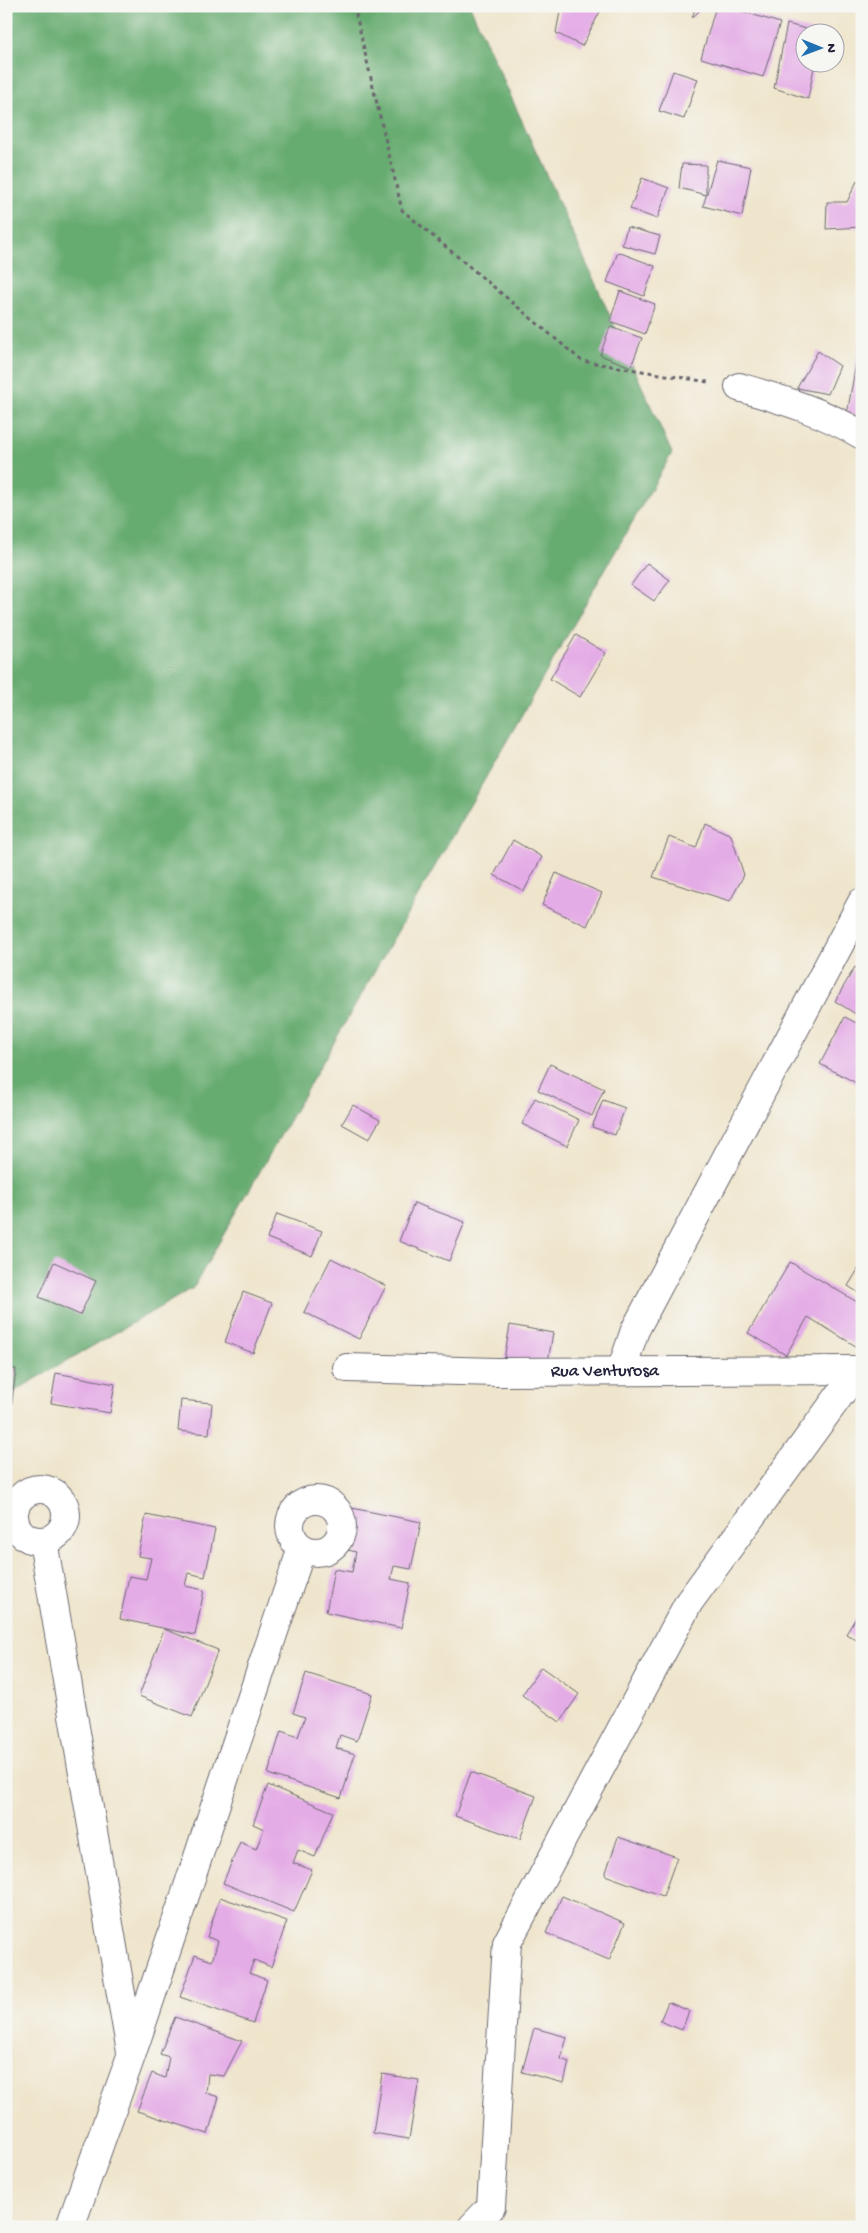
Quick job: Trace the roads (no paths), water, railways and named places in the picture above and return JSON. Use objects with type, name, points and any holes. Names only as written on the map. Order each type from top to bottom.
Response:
[{"type":"street","points":[[739,387],[801,406],[835,419],[862,435]]},
{"type":"street","points":[[621,1371],[636,1330],[862,902]]},
{"type":"street","name":"Rua Venturosa","points":[[347,1368],[496,1372],[860,1370]]},
{"type":"street","points":[[472,2227],[491,2207],[507,1943],[689,1602],[860,1370]]},
{"type":"street","points":[[43,1541],[131,2056]]},
{"type":"street","points":[[70,2227],[131,2056],[302,1548]]}]
